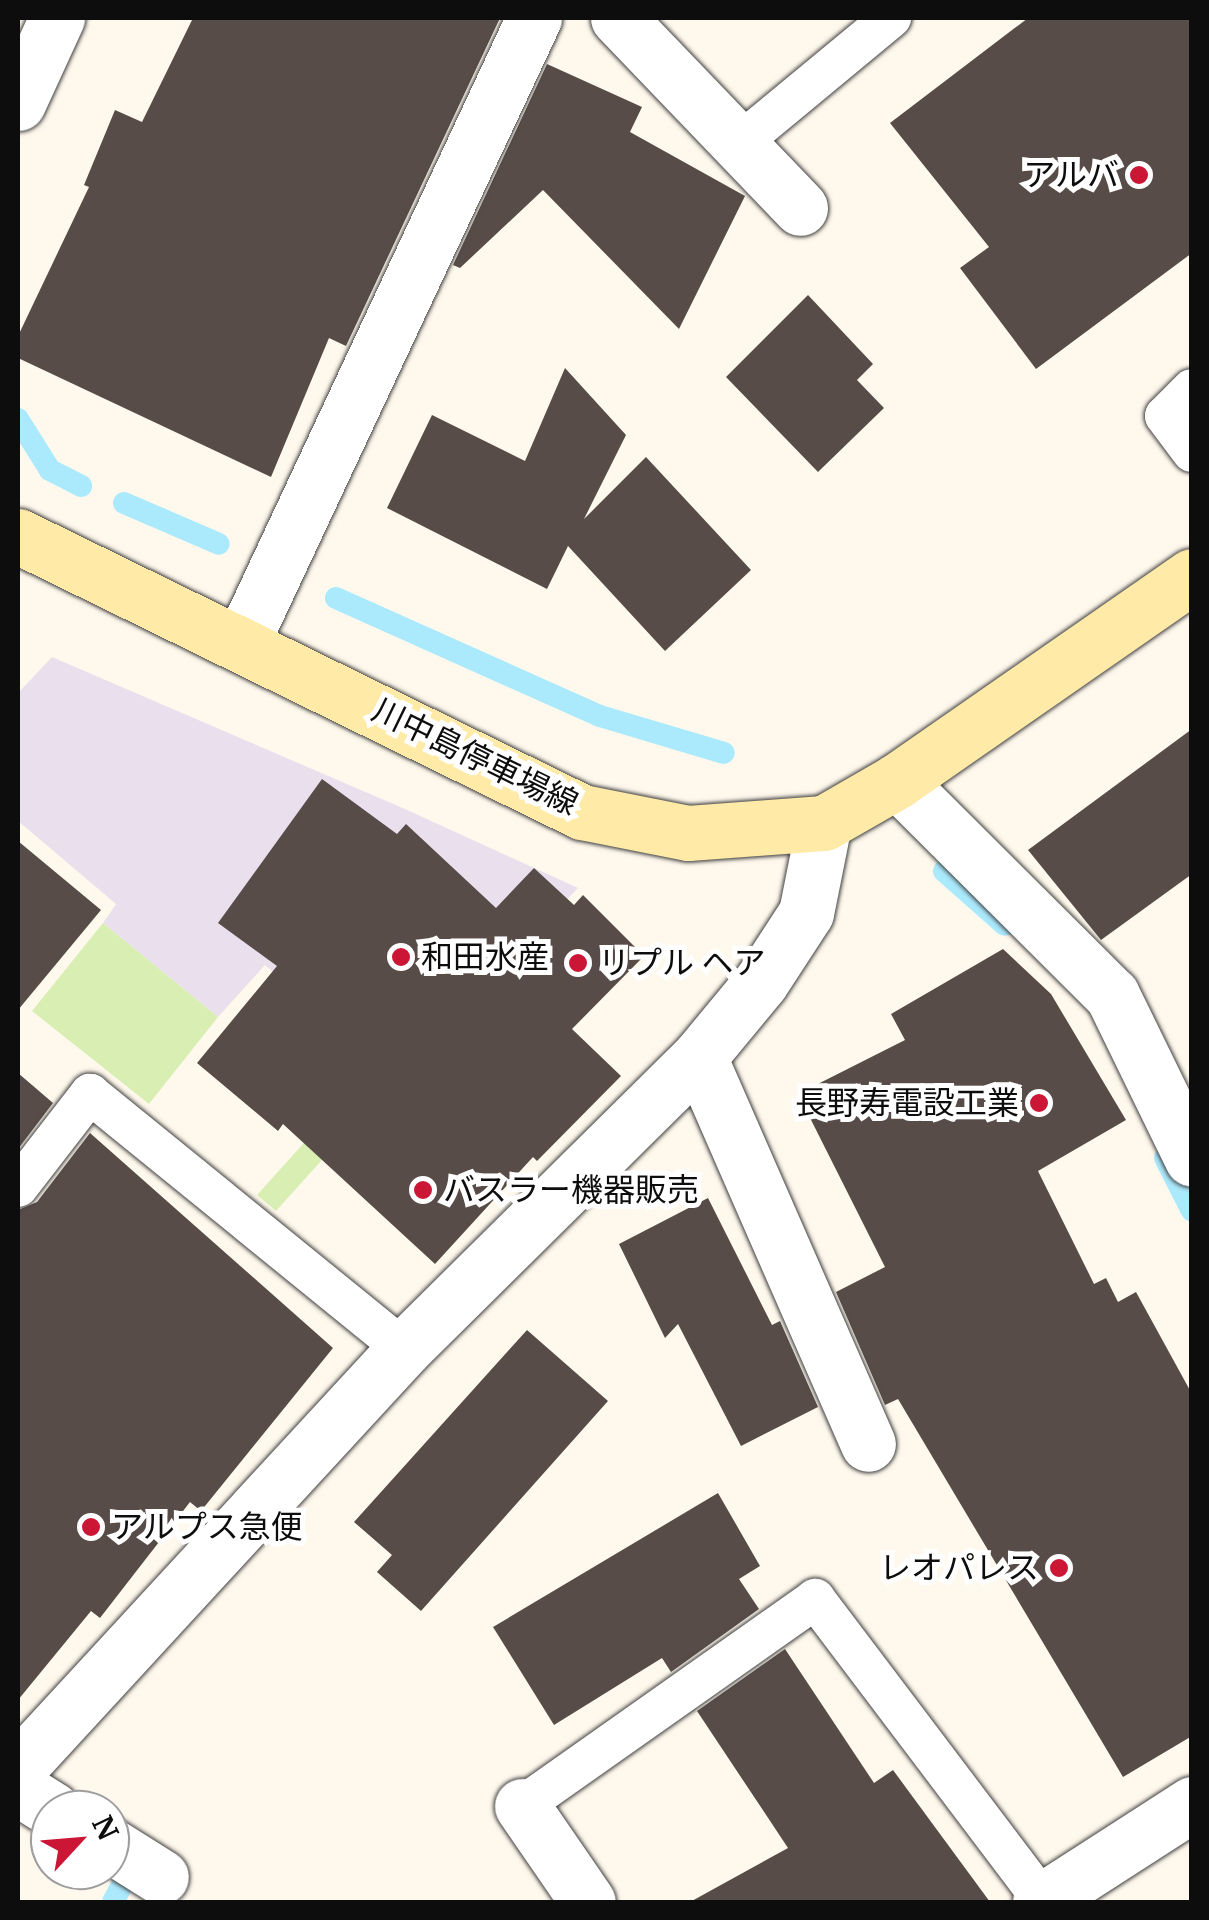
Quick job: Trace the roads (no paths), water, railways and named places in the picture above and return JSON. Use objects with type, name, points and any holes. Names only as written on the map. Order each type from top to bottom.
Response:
[{"type":"main road","name":"川中島停車場線","points":[[24,529],[582,812],[688,833],[824,823],[897,781],[1192,576]]},
{"type":"street","points":[[18,104],[56,18]]},
{"type":"street","points":[[242,642],[534,18]]},
{"type":"street","points":[[618,18],[741,142],[800,208]]},
{"type":"street","points":[[897,781],[1112,995],[1192,1159]]},
{"type":"street","points":[[18,1768],[404,1349],[699,1056],[761,982],[806,913],[824,823]]},
{"type":"street","points":[[699,1056],[868,1444]]},
{"type":"street","points":[[1041,1902],[1192,1804]]},
{"type":"street","points":[[522,1806],[588,1902]]},
{"type":"street","points":[[130,1858],[161,1877]]},
{"type":"lane","points":[[741,142],[892,18]]},
{"type":"lane","points":[[1192,389],[1165,416],[1192,452]]},
{"type":"lane","points":[[18,1187],[90,1094],[404,1349]]},
{"type":"lane","points":[[522,1806],[815,1598],[1041,1902]]},
{"type":"waterway","points":[[18,419],[50,470],[81,486]]},
{"type":"waterway","points":[[124,503],[219,544]]},
{"type":"waterway","points":[[336,598],[600,716],[724,753]]},
{"type":"waterway","points":[[944,871],[1005,925]]},
{"type":"waterway","points":[[1165,1158],[1192,1211]]},
{"type":"waterway","points":[[113,1902],[119,1890]]},
{"type":"place","name":"アルバ","points":[[1139,175]]},
{"type":"place","name":"和田水産","points":[[401,957]]},
{"type":"place","name":"リプル ヘア","points":[[578,963]]},
{"type":"place","name":"長野寿電設工業","points":[[1039,1103]]},
{"type":"place","name":"バスラー機器販売","points":[[423,1190]]},
{"type":"place","name":"アルプス急便","points":[[91,1527]]},
{"type":"place","name":"レオパレス","points":[[1059,1568]]}]
